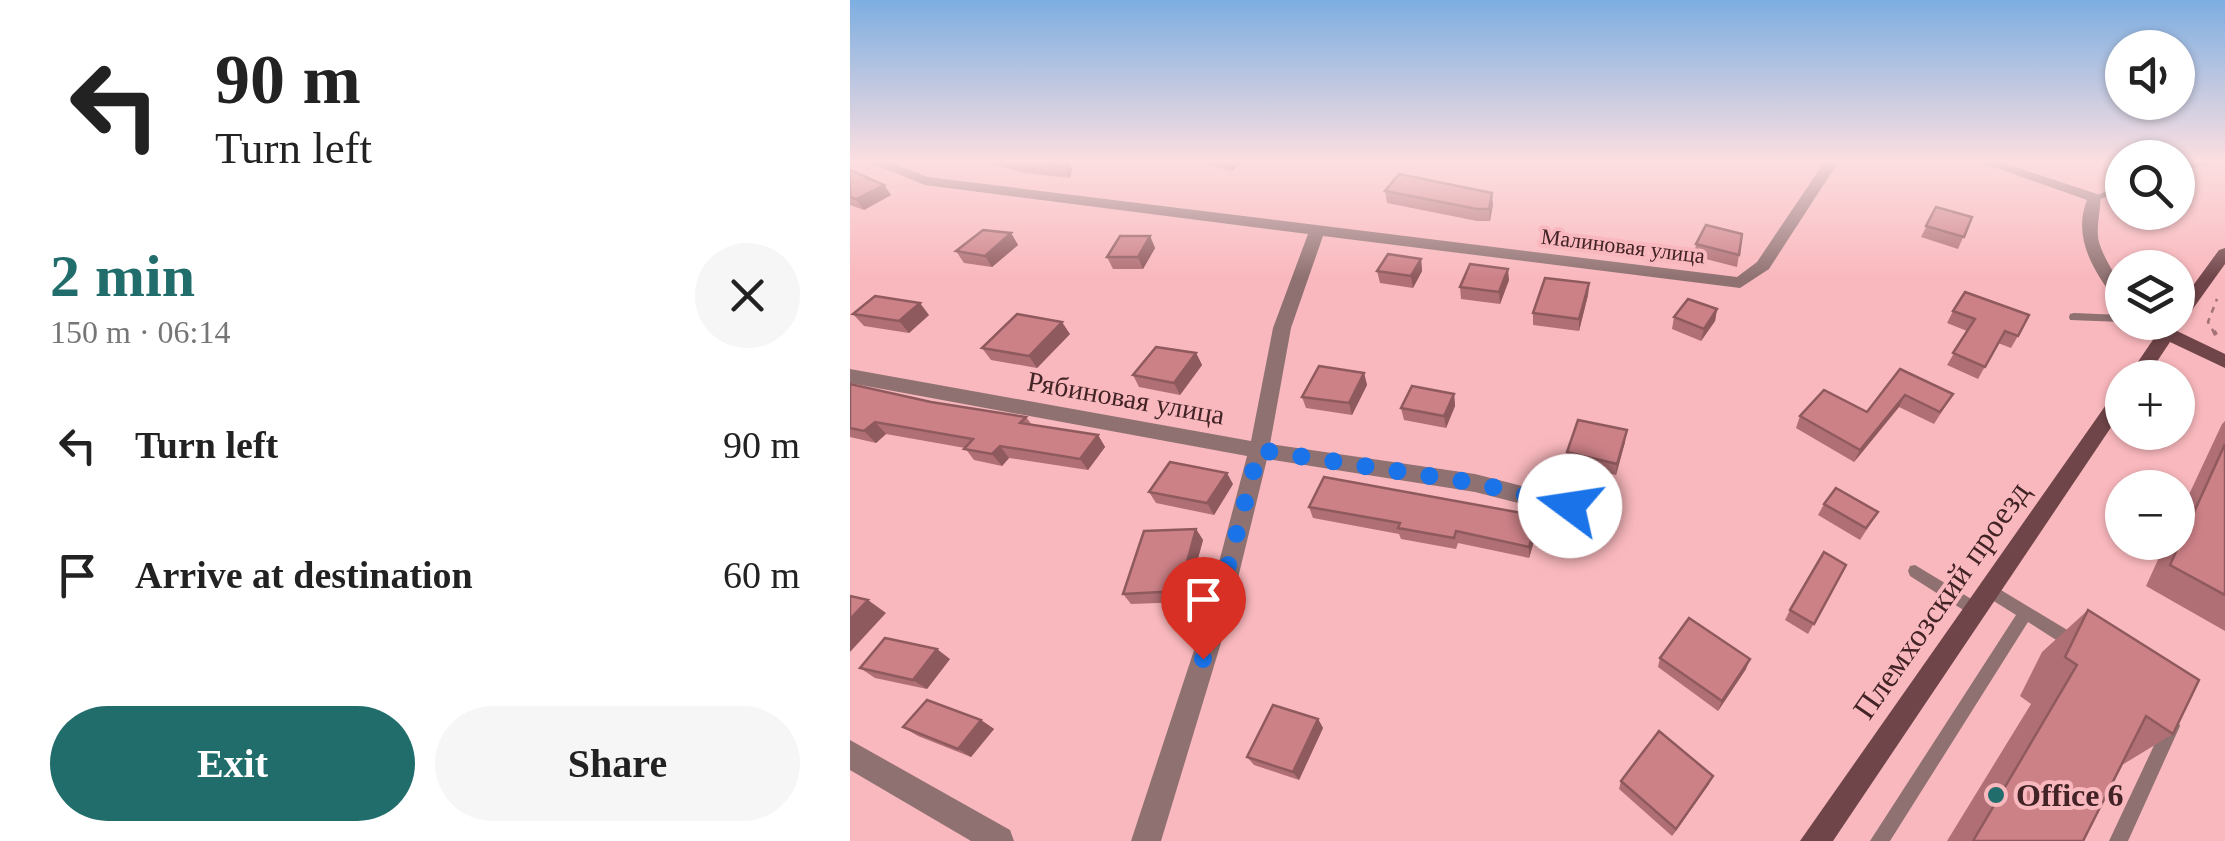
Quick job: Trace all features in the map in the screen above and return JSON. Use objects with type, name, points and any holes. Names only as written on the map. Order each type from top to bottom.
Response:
[{"type":"main road","points":[[2195,294],[2225,253]]},
{"type":"main road","points":[[2195,340],[2225,362]]},
{"type":"main road","name":"Племхозский проезд","points":[[1815,841],[1979,598],[2105,421]]},
{"type":"street","name":"Малиновая улица","points":[[1076,200],[1740,283],[1763,265],[1806,200]]},
{"type":"street","points":[[2094,200],[2089,212],[2090,240],[2105,267]]},
{"type":"street","points":[[1146,841],[1215,623],[1259,450],[1282,328],[1317,231]]},
{"type":"street","name":"Рябиновая улица","points":[[850,376],[1259,450],[1476,483],[1570,506]]},
{"type":"street","points":[[850,754],[999,841]]},
{"type":"lane","points":[[2074,317],[2105,318]]},
{"type":"lane","points":[[1915,571],[1979,598],[2026,612],[2088,651]]},
{"type":"lane","points":[[1880,841],[2026,612]]},
{"type":"lane","points":[[2118,841],[2180,709]]},
{"type":"path","points":[[2225,286],[2208,322],[2225,344]]},
{"type":"building","points":[[1432,200],[1491,200],[1489,209]]},
{"type":"building","points":[[1936,207],[1972,217],[1964,237],[1926,226]]},
{"type":"building","points":[[1706,225],[1742,234],[1739,255],[1696,244]]},
{"type":"building","points":[[983,230],[1011,233],[985,256],[956,251]]},
{"type":"building","points":[[1120,236],[1150,236],[1138,257],[1107,257]]},
{"type":"building","points":[[1388,254],[1421,259],[1411,276],[1377,271]]},
{"type":"building","points":[[1470,264],[1508,269],[1499,292],[1460,287]]},
{"type":"building","points":[[1545,278],[1589,283],[1579,319],[1533,313]]},
{"type":"building","points":[[1965,292],[2029,315],[2018,336],[2005,331],[1985,367],[1953,353],[1975,319],[1953,311]]},
{"type":"building","points":[[875,296],[920,303],[899,321],[853,314]]},
{"type":"building","points":[[1688,299],[1717,309],[1704,329],[1674,317]]},
{"type":"building","points":[[1017,314],[1062,322],[1029,356],[982,348]]},
{"type":"building","points":[[1156,347],[1196,353],[1174,383],[1133,375]]},
{"type":"building","points":[[1319,366],[1364,373],[1349,403],[1302,397]]},
{"type":"building","points":[[1900,369],[1953,394],[1940,412],[1905,395],[1860,450],[1800,416],[1824,390],[1867,412]]},
{"type":"building","points":[[850,384],[1026,417],[1020,423],[1098,435],[1080,459],[1000,446],[992,454],[964,449],[973,439],[875,422],[864,431],[850,428]]},
{"type":"building","points":[[1412,386],[1454,394],[1444,416],[1401,408]]},
{"type":"building","points":[[1578,420],[1627,430],[1617,464],[1567,452]]},
{"type":"building","points":[[2225,444],[2225,595],[2170,565],[2172,560],[2195,560],[2195,510]]},
{"type":"building","points":[[1170,462],[1227,473],[1207,503],[1149,492]]},
{"type":"building","points":[[1324,477],[1538,516],[1529,547],[1456,531],[1454,538],[1398,528],[1400,523],[1309,507]]},
{"type":"building","points":[[1836,488],[1878,512],[1866,528],[1824,504]]},
{"type":"building","points":[[1196,529],[1179,591],[1123,594],[1144,531]]},
{"type":"building","points":[[1824,552],[1846,565],[1814,624],[1790,610]]},
{"type":"building","points":[[850,596],[868,600],[850,619]]},
{"type":"building","points":[[2088,610],[2199,680],[2173,734],[2146,716],[2083,841],[1973,841],[2077,665],[2065,657]]},
{"type":"building","points":[[1689,618],[1750,659],[1722,701],[1660,658]]},
{"type":"building","points":[[885,638],[937,649],[913,680],[860,668]]},
{"type":"building","points":[[927,700],[981,720],[958,749],[903,727]]},
{"type":"building","points":[[1273,705],[1318,719],[1293,772],[1247,757]]},
{"type":"building","points":[[1659,731],[1713,776],[1676,829],[1621,781]]},
{"type":"place","name":"Office 6","points":[[1996,795]]},
{"type":"route","points":[[1203,659],[1259,450],[1476,483],[1570,506]]}]
